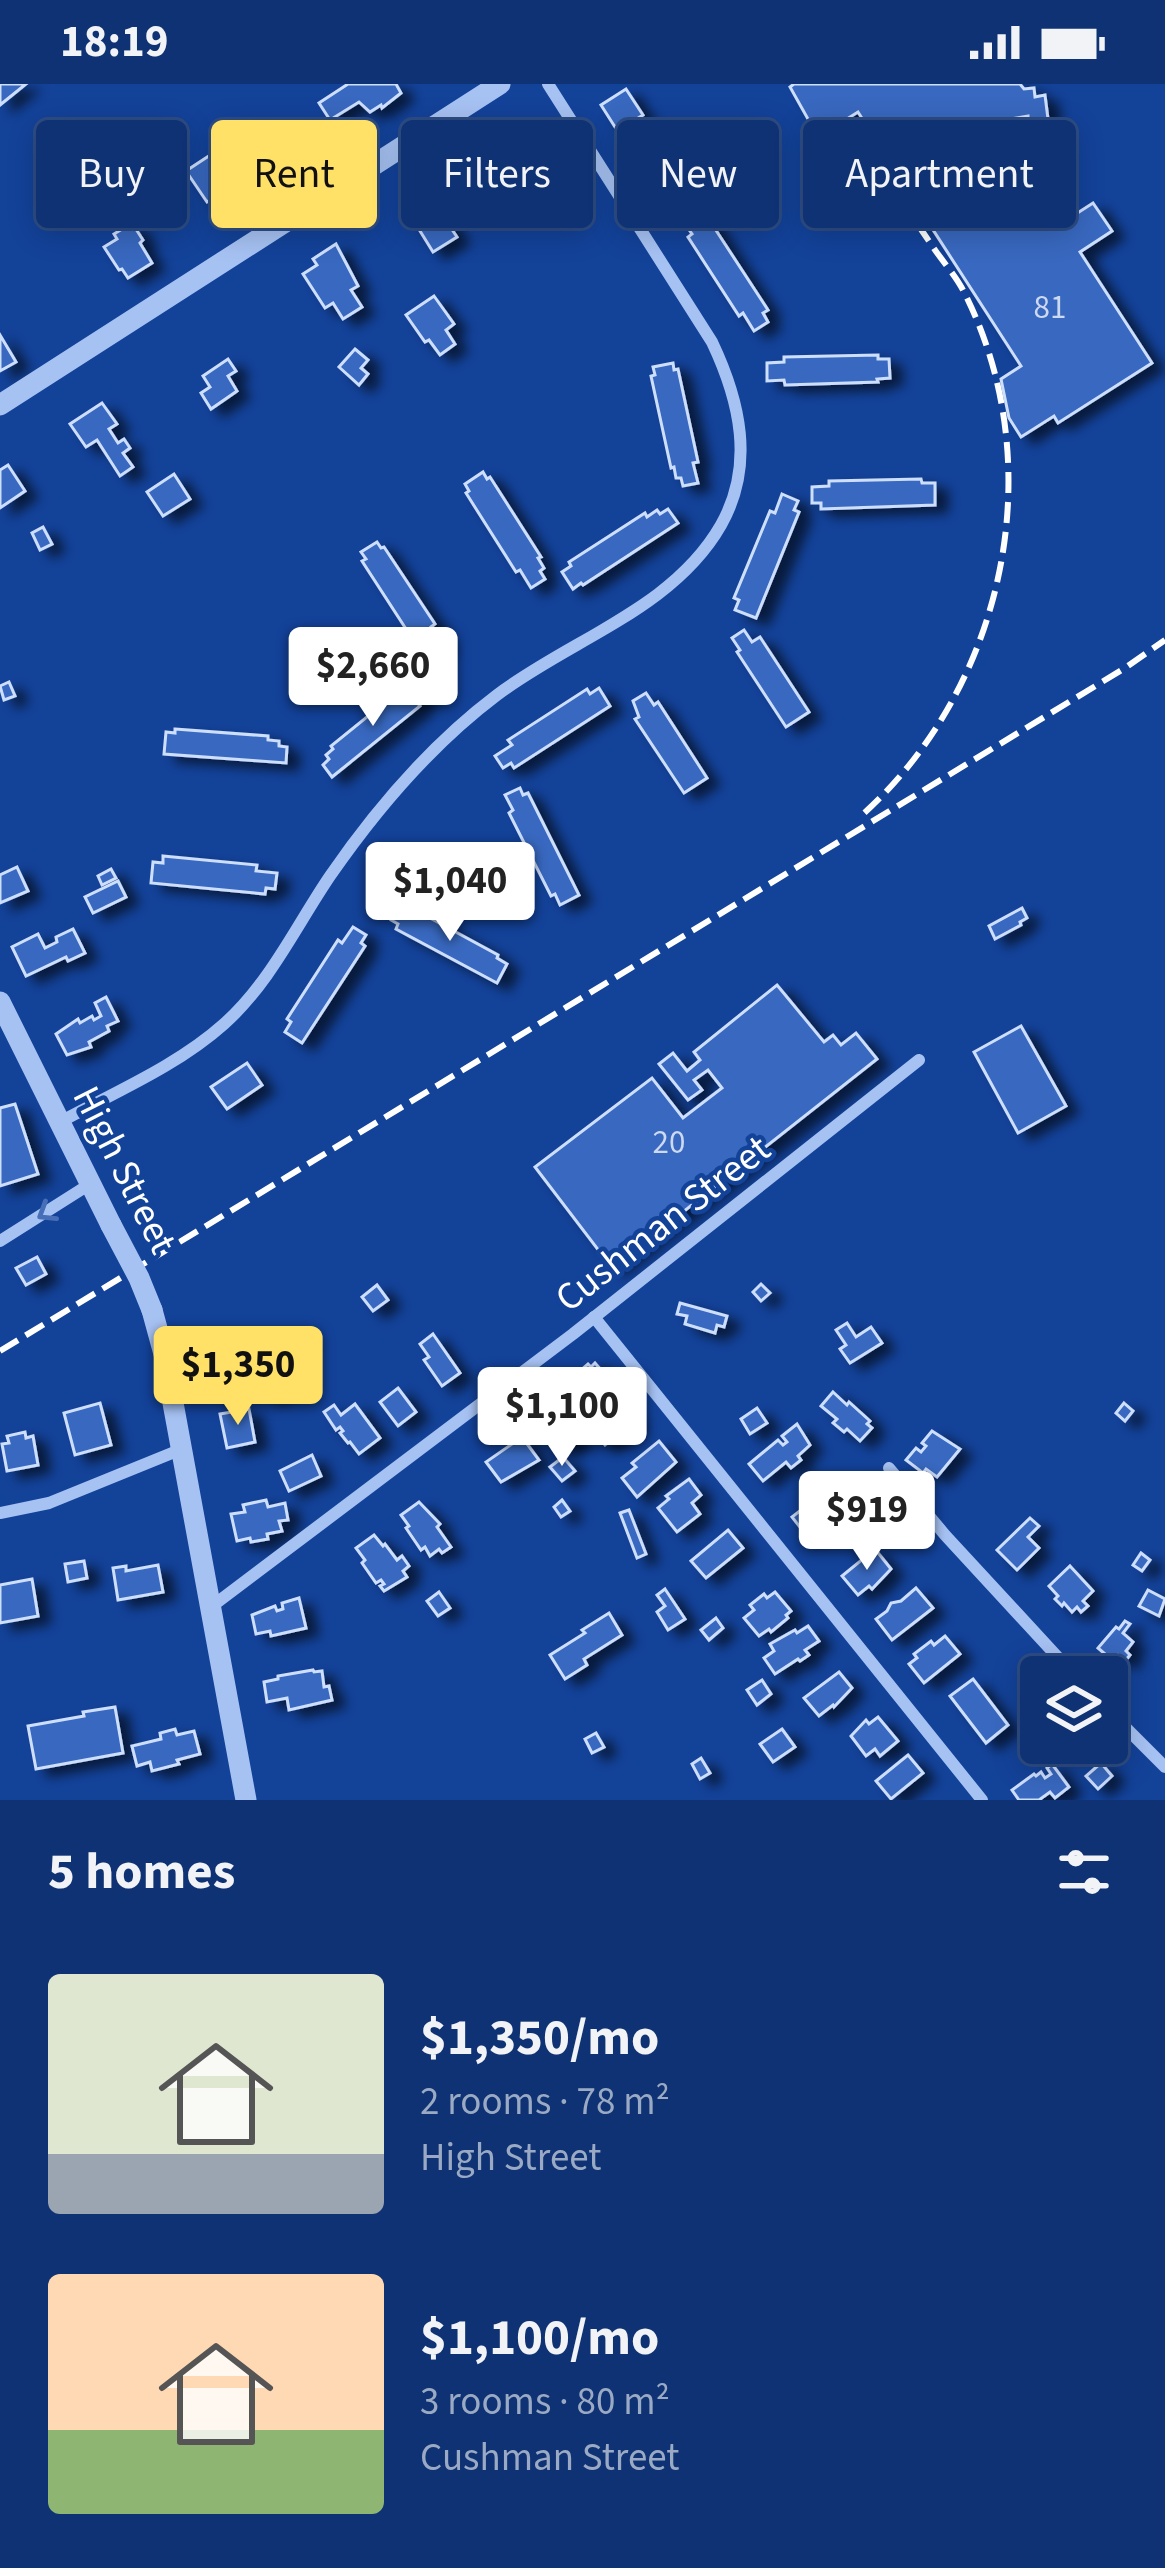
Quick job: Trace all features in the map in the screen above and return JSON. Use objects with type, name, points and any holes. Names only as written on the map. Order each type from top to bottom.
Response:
[{"type":"street","points":[[0,405],[500,84]]},
{"type":"street","points":[[60,1122],[157,1070],[226,1023],[280,957],[351,847],[428,756],[519,679],[668,586],[696,560],[724,521],[741,458],[741,431],[728,376],[712,342],[548,84]]},
{"type":"street","name":"High Street","points":[[0,1002],[11,1040],[60,1122],[152,1310],[246,1800]]},
{"type":"street","name":"Cushman Street","points":[[211,1607],[594,1317],[919,1060]]},
{"type":"street","points":[[0,1240],[91,1184]]},
{"type":"street","points":[[594,1317],[982,1800]]},
{"type":"street","points":[[0,1513],[49,1503],[182,1449]]},
{"type":"street","points":[[889,1468],[1056,1656]]},
{"type":"street","points":[[1128,1729],[1165,1767]]},
{"type":"building","points":[[0,84],[26,84],[0,105]]},
{"type":"building","points":[[348,84],[396,84],[401,93],[382,108],[370,112],[359,102],[330,120],[319,103]]},
{"type":"building","points":[[1020,84],[1024,89],[1034,88],[1035,97],[1045,95],[1048,119],[863,120],[858,112],[845,120],[808,120],[790,87]]},
{"type":"building","points":[[626,89],[643,115],[617,120],[615,127],[601,105]]},
{"type":"building","points":[[211,155],[211,199],[207,202],[187,170]]},
{"type":"building","points":[[1093,203],[1112,231],[1080,252],[1152,363],[1058,423],[1054,416],[1021,437],[1009,418],[1001,379],[1021,366],[932,228],[1076,228],[1076,214]]},
{"type":"building","points":[[135,228],[152,263],[128,278],[104,247],[117,239],[114,234]]},
{"type":"building","points":[[418,228],[451,228],[457,237],[433,252]]},
{"type":"building","points":[[688,228],[714,228],[768,310],[763,313],[768,322],[754,331],[743,313],[739,316],[688,237],[692,234]]},
{"type":"building","points":[[336,244],[358,286],[351,290],[362,307],[343,319],[333,303],[325,308],[303,274],[317,265],[313,259]]},
{"type":"building","points":[[434,296],[454,324],[446,330],[455,344],[440,355],[406,315]]},
{"type":"building","points":[[0,335],[16,362],[0,371]]},
{"type":"building","points":[[355,349],[368,360],[361,368],[368,374],[359,385],[339,367]]},
{"type":"building","points":[[878,355],[878,359],[889,359],[890,378],[878,382],[785,385],[784,380],[767,381],[767,363],[784,362],[784,357]]},
{"type":"building","points":[[228,359],[236,371],[228,376],[237,391],[211,409],[201,393],[210,387],[203,376]]},
{"type":"building","points":[[673,363],[698,462],[693,463],[698,483],[683,486],[671,468],[651,376],[655,375],[653,367]]},
{"type":"building","points":[[102,403],[117,424],[109,429],[118,443],[124,439],[130,448],[123,453],[133,467],[120,476],[97,440],[86,447],[70,424]]},
{"type":"building","points":[[8,465],[25,491],[0,508],[0,470]]},
{"type":"building","points":[[483,472],[541,557],[545,579],[531,588],[466,493],[465,484]]},
{"type":"building","points":[[174,474],[190,499],[163,516],[147,492]]},
{"type":"building","points":[[921,479],[935,483],[935,505],[821,509],[821,503],[812,503],[812,487],[829,486],[829,481]]},
{"type":"building","points":[[782,494],[798,501],[794,510],[799,512],[756,618],[735,610],[739,600],[734,598],[770,511],[775,513]]},
{"type":"building","points":[[668,509],[678,523],[573,589],[562,572],[571,566],[569,562],[645,513],[647,517]]},
{"type":"building","points":[[43,527],[52,544],[40,550],[32,533]]},
{"type":"building","points":[[377,542],[435,624],[431,627],[442,645],[429,654],[424,646],[419,649],[362,561],[366,559],[361,552]]},
{"type":"building","points":[[744,630],[752,642],[760,637],[809,712],[786,727],[737,652],[732,638]]},
{"type":"building","points":[[9,682],[15,696],[4,700],[0,686]]},
{"type":"building","points":[[413,684],[424,697],[417,702],[420,706],[332,777],[323,765],[331,746]]},
{"type":"building","points":[[599,688],[610,706],[514,768],[511,763],[503,768],[495,756],[512,745],[508,740],[587,689],[590,694]]},
{"type":"building","points":[[646,693],[654,705],[658,702],[707,778],[684,793],[635,719],[639,717],[633,701]]},
{"type":"building","points":[[175,729],[268,736],[287,747],[286,763],[164,754],[166,732],[175,733]]},
{"type":"building","points":[[520,788],[523,795],[528,793],[579,895],[560,905],[509,813],[513,810],[505,795]]},
{"type":"building","points":[[163,856],[257,865],[256,871],[277,873],[275,889],[266,888],[265,894],[151,883],[153,862],[163,863]]},
{"type":"building","points":[[17,867],[28,891],[0,903],[0,875]]},
{"type":"building","points":[[111,869],[116,878],[102,885],[98,876]]},
{"type":"building","points":[[118,881],[126,897],[93,913],[85,897]]},
{"type":"building","points":[[398,906],[415,915],[417,911],[498,955],[507,964],[497,983],[396,929],[398,924],[391,920]]},
{"type":"building","points":[[1022,908],[1027,918],[1021,925],[995,939],[989,926]]},
{"type":"building","points":[[353,927],[366,935],[361,943],[365,946],[302,1043],[285,1032],[291,1022],[287,1019],[338,940],[342,943]]},
{"type":"building","points":[[73,929],[85,953],[26,976],[12,947],[38,934],[45,948]]},
{"type":"building","points":[[777,985],[824,1042],[833,1035],[841,1045],[856,1033],[877,1059],[612,1268],[535,1167],[652,1078],[683,1118],[722,1088],[708,1070],[694,1080],[702,1090],[688,1100],[659,1064],[673,1053],[687,1071],[700,1060],[694,1052]]},
{"type":"building","points":[[106,997],[118,1021],[89,1042],[91,1047],[67,1055],[56,1034],[78,1019],[80,1023],[101,1016],[95,1003]]},
{"type":"building","points":[[1021,1026],[1066,1106],[1018,1133],[974,1052]]},
{"type":"building","points":[[247,1063],[262,1085],[227,1109],[211,1087]]},
{"type":"building","points":[[15,1104],[38,1174],[0,1186],[0,1108]]},
{"type":"building","points":[[37,1257],[46,1274],[26,1285],[16,1268]]},
{"type":"building","points":[[761,1284],[770,1293],[761,1301],[753,1292]]},
{"type":"building","points":[[377,1285],[388,1300],[373,1311],[362,1297]]},
{"type":"building","points":[[680,1303],[727,1316],[724,1327],[717,1325],[715,1333],[685,1324],[687,1316],[677,1314]]},
{"type":"building","points":[[847,1323],[856,1337],[871,1327],[882,1343],[850,1363],[840,1349],[846,1345],[836,1330]]},
{"type":"building","points":[[433,1334],[460,1373],[442,1386],[424,1360],[429,1357],[420,1344]]},
{"type":"building","points":[[280,1356],[295,1374],[284,1384],[269,1365]]},
{"type":"building","points":[[595,1363],[609,1379],[583,1404],[565,1384]]},
{"type":"building","points":[[271,1369],[280,1391],[268,1396],[259,1374]]},
{"type":"building","points":[[398,1388],[416,1412],[398,1426],[380,1402]]},
{"type":"building","points":[[833,1392],[870,1421],[867,1424],[872,1428],[860,1441],[833,1423],[837,1419],[821,1406]]},
{"type":"building","points":[[619,1402],[634,1421],[605,1445],[589,1426]]},
{"type":"building","points":[[100,1403],[111,1445],[75,1455],[64,1413]]},
{"type":"building","points":[[1124,1403],[1133,1411],[1125,1421],[1116,1413]]},
{"type":"building","points":[[355,1404],[380,1438],[359,1454],[324,1412],[334,1405],[341,1415]]},
{"type":"building","points":[[545,1406],[559,1421],[548,1431],[535,1416]]},
{"type":"building","points":[[757,1408],[767,1423],[750,1434],[741,1419]]},
{"type":"building","points":[[249,1409],[255,1442],[227,1448],[220,1414]]},
{"type":"building","points":[[797,1424],[810,1445],[791,1468],[786,1462],[763,1481],[749,1464],[778,1440],[783,1445],[787,1442],[782,1436]]},
{"type":"building","points":[[568,1425],[579,1438],[565,1450],[554,1437]]},
{"type":"building","points":[[932,1431],[960,1449],[937,1477],[906,1460],[916,1448],[921,1452]]},
{"type":"building","points":[[25,1432],[26,1438],[33,1436],[38,1465],[7,1471],[2,1444],[9,1443],[7,1436]]},
{"type":"building","points":[[522,1437],[539,1460],[501,1482],[486,1462]]},
{"type":"building","points":[[659,1441],[676,1462],[637,1497],[622,1478]]},
{"type":"building","points":[[312,1455],[321,1476],[289,1491],[280,1471]]},
{"type":"building","points":[[563,1457],[575,1471],[562,1481],[550,1467]]},
{"type":"building","points":[[871,1478],[878,1486],[864,1499],[857,1491]]},
{"type":"building","points":[[689,1479],[701,1495],[692,1503],[700,1514],[677,1532],[658,1508]]},
{"type":"building","points":[[834,1498],[841,1507],[806,1535],[792,1517],[815,1499],[822,1508]]},
{"type":"building","points":[[266,1500],[268,1507],[285,1503],[288,1520],[279,1521],[282,1531],[267,1534],[268,1539],[237,1541],[231,1514],[245,1512],[243,1505]]},
{"type":"building","points":[[562,1500],[570,1511],[561,1517],[554,1507]]},
{"type":"building","points":[[419,1502],[440,1524],[437,1527],[451,1547],[442,1553],[439,1549],[430,1556],[425,1547],[421,1550],[406,1528],[401,1515]]},
{"type":"building","points":[[629,1510],[646,1554],[637,1558],[620,1513]]},
{"type":"building","points":[[1030,1518],[1039,1526],[1028,1537],[1039,1548],[1017,1570],[997,1550]]},
{"type":"building","points":[[728,1530],[743,1548],[706,1578],[691,1561]]},
{"type":"building","points":[[374,1535],[409,1566],[403,1571],[407,1577],[384,1591],[380,1586],[384,1584],[376,1583],[356,1548]]},
{"type":"building","points":[[875,1549],[891,1569],[872,1589],[869,1586],[858,1595],[842,1576]]},
{"type":"building","points":[[1141,1553],[1150,1560],[1142,1571],[1133,1565]]},
{"type":"building","points":[[84,1561],[87,1578],[68,1582],[65,1564]]},
{"type":"building","points":[[158,1565],[163,1592],[118,1600],[113,1568],[126,1566],[126,1571]]},
{"type":"building","points":[[1070,1566],[1093,1591],[1083,1601],[1088,1606],[1081,1612],[1062,1606],[1049,1586]]},
{"type":"building","points":[[32,1579],[38,1616],[0,1623],[0,1585]]},
{"type":"building","points":[[916,1588],[933,1608],[892,1640],[876,1619]]},
{"type":"building","points":[[665,1589],[685,1619],[668,1630],[657,1612],[665,1606],[657,1595]]},
{"type":"building","points":[[1148,1590],[1165,1599],[1159,1616],[1139,1606]]},
{"type":"building","points":[[439,1592],[450,1608],[438,1616],[427,1601]]},
{"type":"building","points":[[775,1592],[791,1611],[771,1632],[759,1636],[744,1618],[754,1610],[750,1605]]},
{"type":"building","points":[[299,1598],[306,1628],[271,1636],[270,1631],[256,1634],[252,1615],[275,1606],[277,1611],[283,1609],[282,1603]]},
{"type":"building","points":[[609,1613],[622,1635],[584,1659],[587,1665],[565,1679],[550,1655]]},
{"type":"building","points":[[716,1618],[723,1628],[709,1640],[701,1630]]},
{"type":"building","points":[[1125,1621],[1130,1624],[1123,1633],[1133,1642],[1126,1651],[1128,1657],[1107,1656],[1098,1648]]},
{"type":"building","points":[[808,1626],[819,1641],[805,1650],[809,1655],[775,1674],[764,1658],[774,1651],[770,1644]]},
{"type":"building","points":[[945,1636],[960,1654],[924,1683],[909,1664],[917,1658],[914,1654]]},
{"type":"building","points":[[322,1671],[332,1700],[289,1710],[287,1698],[267,1702],[264,1682]]},
{"type":"building","points":[[839,1672],[852,1688],[819,1716],[804,1698]]},
{"type":"building","points":[[973,1679],[1008,1725],[986,1743],[950,1696]]},
{"type":"building","points":[[762,1680],[771,1694],[757,1705],[747,1690]]},
{"type":"building","points":[[115,1707],[123,1753],[36,1769],[28,1726]]},
{"type":"building","points":[[878,1717],[898,1741],[880,1756],[875,1749],[866,1756],[851,1736],[866,1720],[869,1724]]},
{"type":"building","points":[[175,1729],[177,1735],[194,1731],[200,1754],[152,1771],[150,1762],[137,1766],[132,1746],[161,1739],[160,1733]]},
{"type":"building","points":[[782,1729],[795,1747],[773,1762],[760,1744]]},
{"type":"building","points":[[596,1733],[604,1747],[592,1753],[585,1739]]},
{"type":"building","points":[[908,1755],[923,1773],[891,1799],[876,1781]]},
{"type":"building","points":[[701,1758],[710,1773],[700,1779],[692,1764]]},
{"type":"building","points":[[1052,1764],[1069,1787],[1055,1798],[1050,1792],[1039,1800],[1019,1800],[1012,1790],[1034,1774],[1041,1772],[1045,1778],[1051,1774],[1047,1768]]},
{"type":"building","points":[[1102,1764],[1112,1776],[1098,1789],[1086,1776]]},
{"type":"railway","points":[[862,815],[911,763],[951,704],[980,639],[1000,570],[1008,500],[1005,429],[991,359],[964,292],[920,228]]},
{"type":"railway","points":[[0,1351],[1165,640]]}]
